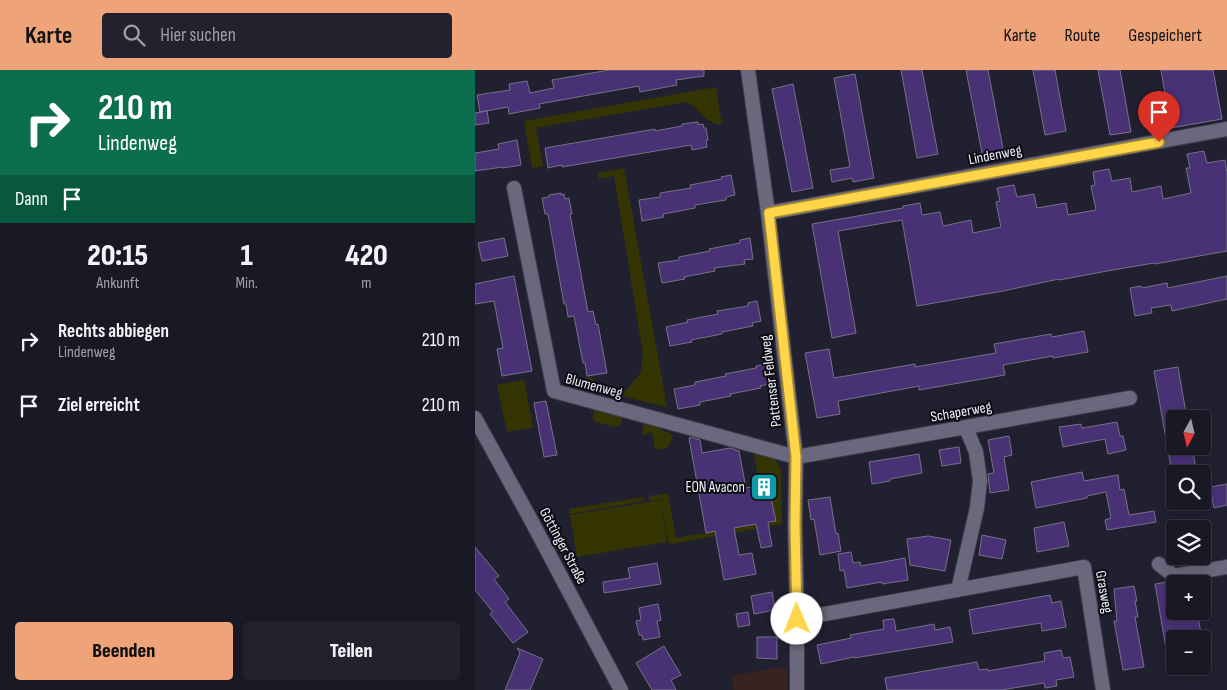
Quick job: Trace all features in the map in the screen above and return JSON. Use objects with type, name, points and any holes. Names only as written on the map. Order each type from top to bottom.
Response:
[{"type":"street","name":"Pattenser Feldweg","points":[[748,70],[769,213],[796,457],[797,690]]},
{"type":"street","name":"Lindenweg","points":[[769,213],[1227,129]]},
{"type":"street","name":"Blumenweg","points":[[514,188],[554,391],[796,457]]},
{"type":"street","name":"Schaperweg","points":[[796,457],[1130,398]]},
{"type":"street","name":"Göttinger Straße","points":[[475,418],[621,690]]},
{"type":"street","points":[[958,590],[977,508],[980,482],[976,452],[966,428]]},
{"type":"street","points":[[1159,564],[1174,576],[1227,567]]},
{"type":"street","name":"Grasweg","points":[[797,619],[1084,567],[1103,690]]},
{"type":"shaded area","points":[[716,87],[722,125],[715,124],[706,119],[687,102],[536,128],[543,166],[532,168],[524,121]]},
{"type":"shaded area","points":[[624,168],[667,407],[588,388],[586,378],[591,377],[600,387],[626,391],[641,372],[643,354],[614,176],[599,179],[598,173]]},
{"type":"shaded area","points":[[524,380],[533,428],[507,432],[497,385]]},
{"type":"shaded area","points":[[600,408],[620,414],[622,421],[620,425],[615,427],[595,422],[593,417],[594,411]]},
{"type":"shaded area","points":[[644,420],[660,424],[660,428],[664,432],[669,432],[672,436],[668,447],[655,449],[652,432],[642,435]]},
{"type":"shaded area","points":[[753,451],[772,458],[781,468],[782,524],[671,544],[668,541],[660,499],[650,501],[649,496],[668,493],[676,538],[775,521],[769,484],[760,485]]},
{"type":"shaded area","points":[[643,497],[644,501],[570,514],[569,509]]},
{"type":"shaded area","points":[[660,500],[667,542],[577,557],[570,515]]},
{"type":"shaded area","points":[[787,666],[787,690],[734,690],[731,676]]},
{"type":"building","points":[[609,70],[704,70],[704,76],[676,80],[677,85],[640,92],[639,86],[539,104],[540,108],[509,114],[508,107],[480,112],[477,95],[510,90],[509,84],[527,81],[530,93],[554,88],[552,80]]},
{"type":"building","points":[[901,70],[922,70],[938,154],[917,158]]},
{"type":"building","points":[[966,70],[988,70],[1004,154],[983,158]]},
{"type":"building","points":[[1033,70],[1055,70],[1066,131],[1045,135]]},
{"type":"building","points":[[1098,70],[1120,70],[1131,132],[1110,135]]},
{"type":"building","points":[[1161,70],[1213,70],[1222,119],[1171,128]]},
{"type":"building","points":[[855,74],[874,178],[853,182],[852,178],[832,182],[830,170],[850,167],[834,78]]},
{"type":"building","points":[[793,84],[813,188],[792,192],[772,89]]},
{"type":"building","points":[[487,111],[489,123],[475,125],[475,113]]},
{"type":"building","points":[[698,122],[698,125],[703,124],[704,128],[706,128],[707,147],[692,150],[691,145],[548,168],[545,148],[655,129],[655,131]]},
{"type":"building","points":[[517,140],[521,165],[475,171],[475,153],[499,149],[498,144]]},
{"type":"building","points":[[1204,151],[1207,163],[1225,160],[1227,173],[1227,251],[1059,279],[917,306],[902,220],[838,231],[856,333],[832,338],[812,224],[903,208],[903,206],[920,203],[922,215],[940,212],[943,226],[971,220],[973,233],[1001,227],[996,202],[1000,201],[997,188],[1014,185],[1017,197],[1034,194],[1037,208],[1066,203],[1068,215],[1096,210],[1091,186],[1095,185],[1093,172],[1109,169],[1112,181],[1130,178],[1132,192],[1161,186],[1163,199],[1191,193],[1186,168],[1190,168],[1187,154]]},
{"type":"building","points":[[731,175],[735,195],[726,197],[726,200],[695,205],[695,208],[663,214],[664,217],[642,221],[639,200],[660,197],[660,193],[691,188],[690,185],[722,179],[721,177]]},
{"type":"building","points":[[561,193],[561,195],[564,194],[565,199],[569,198],[572,214],[570,214],[588,312],[593,311],[596,325],[598,324],[607,373],[587,376],[574,316],[568,317],[566,304],[564,304],[548,214],[545,214],[542,198]]},
{"type":"building","points":[[504,238],[508,256],[482,261],[478,243]]},
{"type":"building","points":[[750,238],[753,259],[744,260],[745,264],[714,268],[715,271],[662,283],[658,263],[679,260],[679,257],[740,243],[740,240]]},
{"type":"building","points":[[514,276],[532,371],[502,376],[497,349],[503,348],[494,301],[475,304],[475,284]]},
{"type":"building","points":[[1227,276],[1227,299],[1172,311],[1171,305],[1151,308],[1152,313],[1135,316],[1130,288],[1141,286],[1142,288],[1167,283],[1168,288]]},
{"type":"building","points":[[757,301],[761,321],[752,323],[753,326],[670,346],[666,327],[688,322],[687,320],[718,314],[717,311],[748,306],[748,303]]},
{"type":"building","points":[[1084,331],[1088,352],[1003,365],[1005,375],[919,390],[919,386],[838,401],[840,414],[817,418],[805,353],[829,349],[834,378],[996,353],[994,344],[1051,334],[1052,337]]},
{"type":"building","points":[[765,364],[769,384],[760,386],[761,388],[730,394],[731,396],[700,402],[700,405],[678,409],[674,389],[695,385],[695,382],[726,376],[725,374],[756,368],[756,366]]},
{"type":"building","points":[[1178,367],[1185,410],[1166,410],[1166,439],[1154,371]]},
{"type":"building","points":[[546,401],[557,455],[544,457],[534,403]]},
{"type":"building","points":[[1117,422],[1126,450],[1108,454],[1105,439],[1063,447],[1059,427],[1081,424],[1082,428]]},
{"type":"building","points":[[1009,436],[1012,455],[1004,457],[1009,490],[990,493],[988,474],[994,473],[988,440]]},
{"type":"building","points":[[689,438],[700,440],[702,453],[730,448],[739,451],[746,488],[768,484],[776,521],[768,522],[772,546],[761,548],[756,524],[734,528],[739,555],[752,553],[756,574],[724,580],[715,531],[706,533]]},
{"type":"building","points":[[959,447],[961,463],[942,466],[939,450]]},
{"type":"building","points":[[919,454],[922,473],[872,484],[869,462]]},
{"type":"building","points":[[1169,455],[1194,455],[1195,465],[1171,465]]},
{"type":"building","points":[[1082,472],[1084,481],[1118,475],[1120,490],[1124,489],[1129,515],[1154,511],[1156,522],[1107,530],[1105,520],[1111,518],[1106,492],[1087,496],[1087,498],[1036,508],[1031,482]]},
{"type":"building","points":[[1227,484],[1227,505],[1214,508],[1211,487]]},
{"type":"building","points":[[830,497],[836,534],[838,533],[841,551],[820,555],[814,519],[811,520],[808,500]]},
{"type":"building","points":[[1064,522],[1069,546],[1037,552],[1034,528]]},
{"type":"building","points":[[982,535],[1006,540],[1002,559],[979,555]]},
{"type":"building","points":[[928,536],[951,540],[945,571],[910,565],[907,539]]},
{"type":"building","points":[[475,547],[499,576],[494,579],[509,599],[505,602],[528,632],[513,643],[490,614],[493,612],[475,590]]},
{"type":"building","points":[[851,552],[853,563],[860,562],[861,566],[905,558],[908,580],[847,588],[844,570],[840,571],[838,554]]},
{"type":"building","points":[[657,563],[661,584],[604,593],[603,582],[630,578],[628,568]]},
{"type":"building","points":[[1166,582],[1166,620],[1199,620],[1200,630],[1166,630],[1166,648],[1155,584]]},
{"type":"building","points":[[1134,586],[1138,617],[1135,617],[1144,667],[1123,670],[1114,621],[1117,621],[1114,589]]},
{"type":"building","points":[[772,592],[775,610],[754,614],[751,596]]},
{"type":"building","points":[[1050,595],[1052,603],[1061,601],[1066,627],[1042,631],[1041,623],[973,634],[969,610]]},
{"type":"building","points":[[658,604],[661,620],[657,621],[660,637],[643,640],[642,635],[639,635],[636,621],[641,620],[639,608]]},
{"type":"building","points":[[748,612],[750,625],[738,627],[736,614]]},
{"type":"building","points":[[894,619],[896,631],[934,624],[935,630],[950,627],[953,642],[821,664],[817,645],[851,638],[850,635],[884,629],[883,620]]},
{"type":"building","points":[[757,637],[777,637],[777,659],[757,658]]},
{"type":"building","points":[[664,646],[681,675],[671,680],[676,690],[652,690],[636,663]]},
{"type":"building","points":[[517,648],[543,659],[530,690],[505,690],[520,653]]},
{"type":"building","points":[[1061,650],[1063,658],[1070,657],[1074,677],[1056,680],[1057,686],[1045,688],[1044,683],[1001,690],[887,690],[885,678],[977,662],[979,670],[988,669],[988,671],[1045,661],[1044,653]]},
{"type":"place","name":"EON Avacon","points":[[764,487]]},
{"type":"route","points":[[797,619],[796,457],[769,213],[1159,142]]}]
